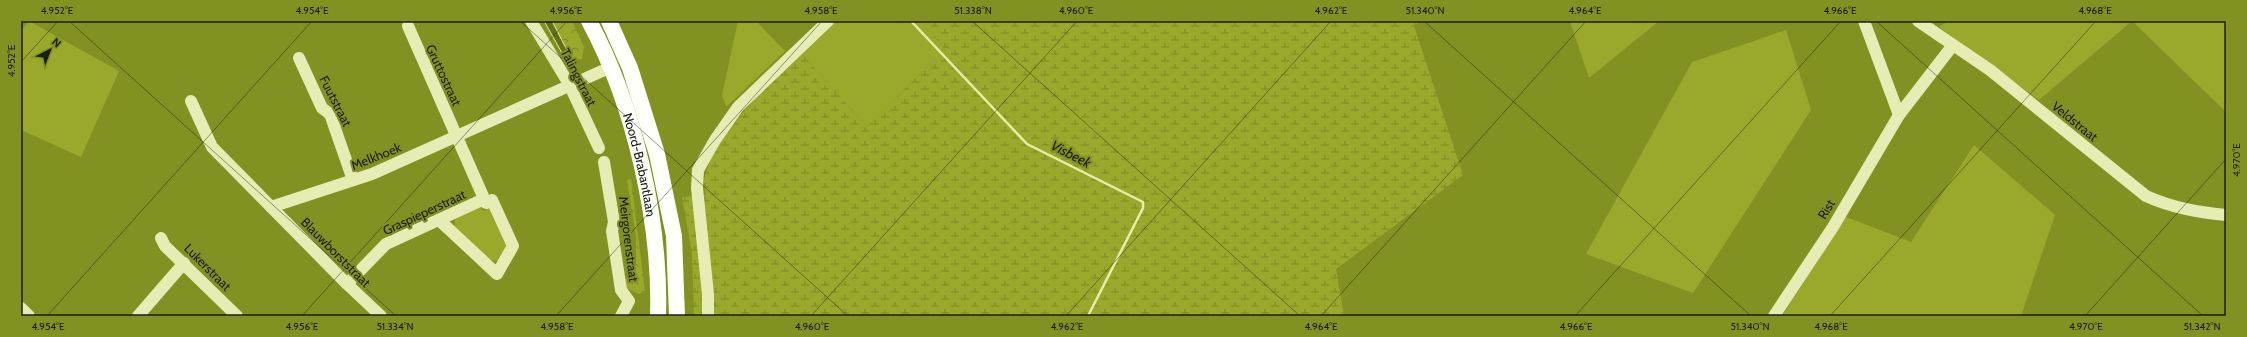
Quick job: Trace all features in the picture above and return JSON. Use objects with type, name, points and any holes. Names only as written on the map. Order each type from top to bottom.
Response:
[{"type":"main road","name":"Noord-Brabantlaan","points":[[590,21],[611,67],[642,163],[654,240],[659,287],[658,316]]},
{"type":"main road","name":"Noord-Brabantlaan","points":[[608,21],[630,68],[657,154],[674,236],[677,316]]},
{"type":"street","name":"Talingstraat","points":[[531,21],[569,84],[599,148]]},
{"type":"street","points":[[708,316],[708,294],[697,188],[698,170],[715,140],[738,107],[828,21]]},
{"type":"street","points":[[1864,21],[1899,115]]},
{"type":"street","name":"Veldstraat","points":[[1918,21],[1990,70],[2146,196],[2184,210],[2226,215]]},
{"type":"street","name":"Gruttostraat","points":[[408,26],[455,136]]},
{"type":"street","name":"Rist","points":[[1774,316],[1832,226],[1899,115],[1953,45]]},
{"type":"street","name":"Fuutstraat","points":[[299,58],[322,108],[330,114],[353,180]]},
{"type":"street","name":"Melkhoek","points":[[271,207],[372,174],[569,84],[611,67]]},
{"type":"street","points":[[192,101],[212,147],[271,207]]},
{"type":"street","name":"Graspieperstraat","points":[[347,284],[386,244],[484,199],[455,136]]},
{"type":"street","name":"Meirgorenstraat","points":[[604,162],[614,222],[612,231],[621,290],[629,301],[621,316]]},
{"type":"street","points":[[439,220],[497,274],[513,246],[492,200],[486,203],[484,199]]},
{"type":"street","name":"Blauwborststraat","points":[[271,207],[347,284],[381,316]]},
{"type":"street","name":"Lukerstraat","points":[[161,238],[165,246],[237,316]]},
{"type":"street","points":[[138,316],[184,263]]},
{"type":"street","points":[[21,308],[29,316]]},
{"type":"green space","points":[[29,21],[119,71],[81,157],[21,130],[21,31]]},
{"type":"green space","points":[[552,21],[572,21],[584,47],[582,59],[572,60]]},
{"type":"green space","points":[[738,21],[756,21],[785,51],[726,107],[722,95]]},
{"type":"green space","points":[[836,21],[920,21],[945,49],[867,127],[801,53]]},
{"type":"green space","points":[[920,21],[1420,21],[1414,26],[1463,175],[1336,269],[1344,316],[694,316],[692,253],[682,197],[706,195],[704,182],[710,163],[719,145],[744,111],[801,53],[867,127],[945,49]]},
{"type":"green space","points":[[1570,21],[1659,21],[1589,78]]},
{"type":"green space","points":[[1948,21],[2132,21],[2039,100],[1939,27]]},
{"type":"green space","points":[[2132,21],[2226,21],[2226,112]]},
{"type":"green space","points":[[1786,30],[1811,110],[1693,293],[1586,254],[1692,62]]},
{"type":"green space","points":[[1974,145],[2055,215],[2021,316],[1782,316],[1846,217],[1911,242]]},
{"type":"green space","points":[[631,179],[645,292],[639,294],[621,285],[636,264],[636,236],[627,180]]},
{"type":"green space","points":[[480,206],[483,211],[491,207],[508,245],[498,261],[489,260],[455,229],[455,219],[457,217]]},
{"type":"shaded area","points":[[544,21],[552,21],[572,60],[566,60]]},
{"type":"waterway","name":"Visbeek","points":[[911,21],[1027,144],[1143,202],[1143,208],[1088,316]]}]
